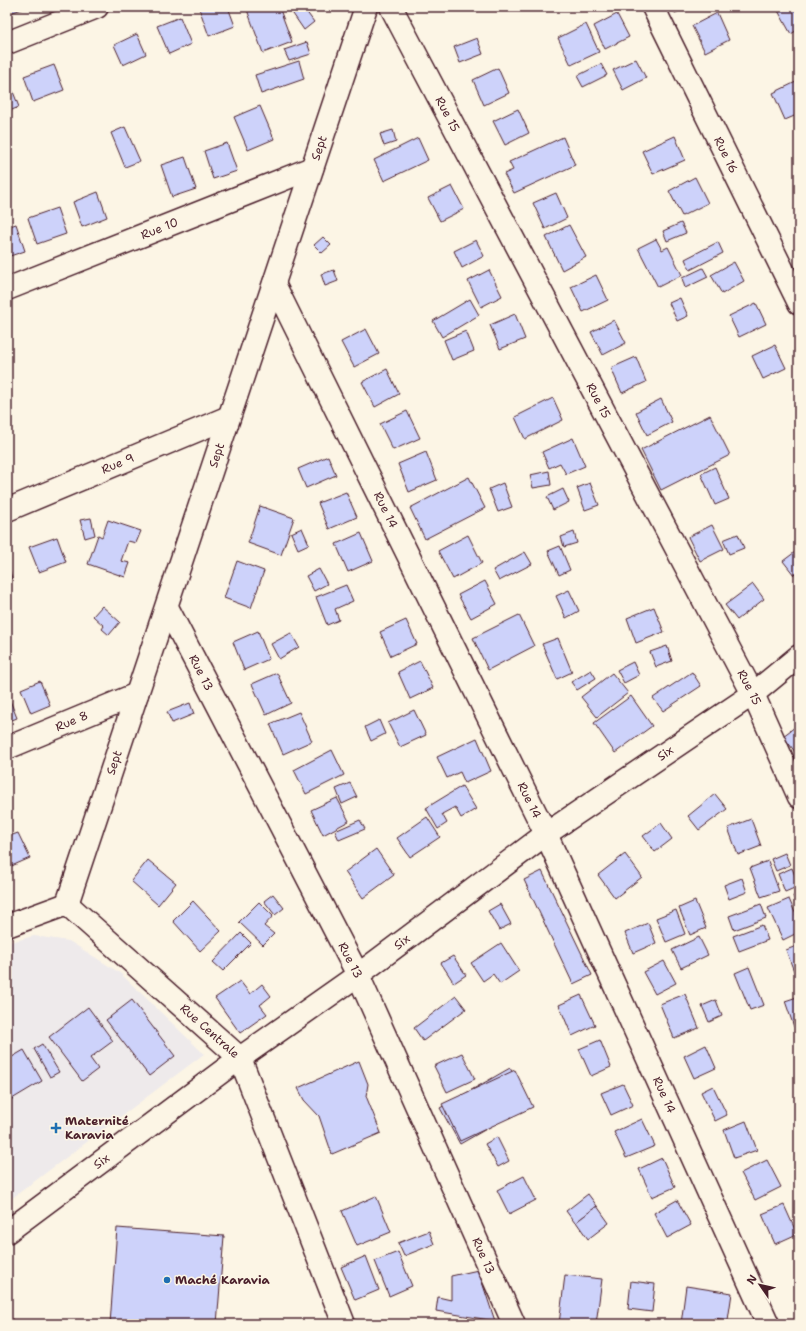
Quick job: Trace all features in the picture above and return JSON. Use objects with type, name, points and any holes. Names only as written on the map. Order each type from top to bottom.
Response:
[{"type":"street","points":[[7,43],[97,7]]},
{"type":"street","name":"Sept","points":[[67,904],[366,7]]},
{"type":"street","name":"Rue 15","points":[[391,7],[753,694],[799,797]]},
{"type":"street","name":"Rue 16","points":[[653,7],[799,304]]},
{"type":"street","name":"Rue 10","points":[[7,289],[312,168]]},
{"type":"street","name":"Rue 14","points":[[274,284],[546,834],[768,1324]]},
{"type":"street","name":"Rue 9","points":[[7,510],[229,417]]},
{"type":"street","name":"Rue 13","points":[[166,607],[358,975],[514,1324]]},
{"type":"street","name":"Six","points":[[7,1232],[240,1058],[358,975],[546,834],[753,694],[799,656]]},
{"type":"street","name":"Rue 8","points":[[7,748],[137,694]]},
{"type":"street","points":[[7,926],[67,904]]},
{"type":"street","name":"Rue Centrale","points":[[67,904],[240,1058],[344,1324]]},
{"type":"shaded area","name":"Maternité Karavia","points":[[34,936],[69,941],[120,973],[204,1054],[7,1202],[7,943]]},
{"type":"building","points":[[7,7],[28,7],[7,14]]},
{"type":"building","points":[[228,7],[235,26],[209,36],[199,8]]},
{"type":"building","points":[[246,7],[279,7],[292,42],[263,53]]},
{"type":"building","points":[[297,7],[303,7],[314,22],[304,30],[291,11]]},
{"type":"building","points":[[672,7],[689,7],[675,13]]},
{"type":"building","points":[[776,7],[799,7],[799,29],[791,34]]},
{"type":"building","points":[[717,13],[729,40],[705,52],[692,26]]},
{"type":"building","points":[[617,14],[629,37],[605,49],[594,26]]},
{"type":"building","points":[[180,17],[191,44],[169,54],[157,26]]},
{"type":"building","points":[[586,24],[599,52],[571,65],[558,38]]},
{"type":"building","points":[[137,34],[146,54],[123,65],[114,45]]},
{"type":"building","points":[[477,38],[483,54],[460,63],[454,47]]},
{"type":"building","points":[[307,42],[311,54],[289,61],[284,50]]},
{"type":"building","points":[[636,59],[646,78],[623,90],[613,70]]},
{"type":"building","points":[[299,61],[304,79],[261,94],[255,75]]},
{"type":"building","points":[[601,64],[607,75],[583,87],[577,76]]},
{"type":"building","points":[[54,65],[64,90],[33,102],[24,76]]},
{"type":"building","points":[[498,68],[509,93],[484,105],[473,80]]},
{"type":"building","points":[[798,81],[799,114],[785,120],[773,93]]},
{"type":"building","points":[[10,84],[19,107],[7,112],[7,85]]},
{"type":"building","points":[[260,106],[274,139],[248,150],[234,117]]},
{"type":"building","points":[[518,109],[529,133],[505,145],[493,121]]},
{"type":"building","points":[[125,127],[140,161],[125,167],[111,133]]},
{"type":"building","points":[[393,130],[396,142],[384,146],[380,134]]},
{"type":"building","points":[[675,136],[685,160],[653,174],[642,151]]},
{"type":"building","points":[[563,137],[575,165],[514,193],[504,174],[513,170],[509,162]]},
{"type":"building","points":[[418,138],[428,160],[384,181],[374,160]]},
{"type":"building","points":[[227,143],[237,171],[213,179],[204,151]]},
{"type":"building","points":[[185,157],[196,189],[172,197],[161,165]]},
{"type":"building","points":[[695,177],[708,203],[682,216],[669,191]]},
{"type":"building","points":[[452,186],[464,209],[440,221],[428,198]]},
{"type":"building","points":[[98,192],[107,217],[82,227],[73,202]]},
{"type":"building","points":[[556,193],[567,218],[545,229],[533,203]]},
{"type":"building","points":[[57,208],[66,234],[37,244],[28,218]]},
{"type":"building","points":[[681,223],[686,233],[667,241],[663,231]]},
{"type":"building","points":[[16,224],[25,251],[7,257],[7,227]]},
{"type":"building","points":[[569,225],[586,257],[562,270],[546,237]]},
{"type":"building","points":[[323,237],[331,245],[322,253],[314,245]]},
{"type":"building","points":[[656,239],[662,250],[668,247],[682,275],[658,287],[638,248]]},
{"type":"building","points":[[476,240],[484,256],[462,268],[454,251]]},
{"type":"building","points":[[718,242],[723,253],[690,270],[685,259]]},
{"type":"building","points":[[734,262],[744,281],[722,294],[711,275]]},
{"type":"building","points":[[703,268],[708,277],[685,288],[682,278]]},
{"type":"building","points":[[334,270],[338,281],[325,286],[321,274]]},
{"type":"building","points":[[489,270],[502,296],[481,307],[468,281]]},
{"type":"building","points":[[596,275],[608,300],[583,312],[571,287]]},
{"type":"building","points":[[680,298],[688,316],[677,321],[669,303]]},
{"type":"building","points":[[470,299],[479,315],[442,337],[433,321]]},
{"type":"building","points":[[756,303],[766,324],[739,337],[729,316]]},
{"type":"building","points":[[515,314],[525,339],[500,349],[490,325]]},
{"type":"building","points":[[614,320],[626,343],[603,355],[591,332]]},
{"type":"building","points":[[366,329],[379,354],[354,367],[341,342]]},
{"type":"building","points":[[466,331],[474,351],[452,360],[444,340]]},
{"type":"building","points":[[775,345],[786,368],[763,379],[752,356]]},
{"type":"building","points":[[636,357],[646,382],[622,393],[611,368]]},
{"type":"building","points":[[387,369],[399,394],[375,407],[362,382]]},
{"type":"building","points":[[553,398],[563,420],[525,439],[515,417]]},
{"type":"building","points":[[661,399],[672,422],[647,435],[636,412]]},
{"type":"building","points":[[407,411],[420,438],[393,450],[380,424]]},
{"type":"building","points":[[710,415],[730,455],[661,490],[641,450]]},
{"type":"building","points":[[573,438],[585,466],[566,474],[560,463],[549,468],[542,452]]},
{"type":"building","points":[[426,452],[437,480],[409,492],[398,464]]},
{"type":"building","points":[[328,456],[336,475],[306,488],[298,469]]},
{"type":"building","points":[[715,467],[729,499],[715,505],[701,474]]},
{"type":"building","points":[[549,471],[551,485],[533,488],[530,475]]},
{"type":"building","points":[[469,477],[485,508],[425,539],[410,508]]},
{"type":"building","points":[[503,483],[512,507],[498,512],[489,489]]},
{"type":"building","points":[[590,483],[599,505],[585,510],[577,488]]},
{"type":"building","points":[[563,489],[569,502],[553,510],[547,497]]},
{"type":"building","points":[[346,492],[357,517],[329,529],[318,503]]},
{"type":"building","points":[[260,506],[294,518],[281,555],[248,543]]},
{"type":"building","points":[[91,518],[95,535],[85,538],[80,520]]},
{"type":"building","points":[[108,520],[141,531],[136,543],[128,541],[121,561],[130,563],[125,577],[88,564],[98,535],[102,537]]},
{"type":"building","points":[[712,525],[724,549],[700,561],[688,537]]},
{"type":"building","points":[[302,528],[309,544],[298,549],[291,533]]},
{"type":"building","points":[[574,532],[577,543],[564,547],[561,537]]},
{"type":"building","points":[[361,533],[373,561],[348,572],[336,544]]},
{"type":"building","points":[[738,534],[744,548],[729,554],[723,540]]},
{"type":"building","points":[[468,535],[482,563],[453,579],[438,551]]},
{"type":"building","points":[[57,537],[66,562],[39,572],[29,547]]},
{"type":"building","points":[[560,546],[570,570],[559,575],[548,551]]},
{"type":"building","points":[[799,549],[799,571],[794,575],[783,561]]},
{"type":"building","points":[[525,552],[532,564],[499,581],[493,570]]},
{"type":"building","points":[[237,561],[264,571],[251,608],[224,598]]},
{"type":"building","points":[[7,563],[12,578],[7,580]]},
{"type":"building","points":[[319,569],[327,584],[314,591],[306,576]]},
{"type":"building","points":[[485,581],[497,604],[471,618],[458,595]]},
{"type":"building","points":[[753,584],[764,599],[737,620],[725,605]]},
{"type":"building","points":[[346,585],[353,601],[335,609],[339,620],[327,625],[316,597]]},
{"type":"building","points":[[569,590],[579,611],[566,618],[556,596]]},
{"type":"building","points":[[102,606],[120,622],[109,635],[102,629],[104,626],[93,616]]},
{"type":"building","points":[[654,607],[664,632],[636,643],[627,618]]},
{"type":"building","points":[[519,615],[534,646],[488,670],[473,638]]},
{"type":"building","points":[[406,620],[417,644],[391,656],[380,632]]},
{"type":"building","points":[[258,631],[269,659],[244,670],[233,642]]},
{"type":"building","points":[[291,633],[299,647],[279,659],[271,644]]},
{"type":"building","points":[[558,638],[572,672],[557,679],[542,644]]},
{"type":"building","points":[[667,646],[672,661],[656,667],[650,652]]},
{"type":"building","points":[[420,661],[433,688],[410,699],[398,672]]},
{"type":"building","points":[[633,662],[639,675],[624,683],[617,670]]},
{"type":"building","points":[[591,670],[596,678],[577,690],[571,682]]},
{"type":"building","points":[[692,672],[701,686],[663,711],[653,698]]},
{"type":"building","points":[[277,673],[291,703],[266,715],[252,684]]},
{"type":"building","points":[[612,673],[628,693],[597,717],[581,697]]},
{"type":"building","points":[[40,681],[50,705],[31,713],[21,689]]},
{"type":"building","points":[[7,693],[17,718],[7,722]]},
{"type":"building","points":[[631,696],[652,726],[615,753],[594,723]]},
{"type":"building","points":[[190,703],[194,714],[172,723],[167,712]]},
{"type":"building","points":[[414,710],[426,735],[400,747],[388,723]]},
{"type":"building","points":[[299,712],[312,741],[283,754],[270,724]]},
{"type":"building","points":[[379,720],[385,734],[371,741],[365,727]]},
{"type":"building","points":[[799,724],[799,757],[783,736]]},
{"type":"building","points":[[477,738],[491,771],[465,783],[460,772],[447,778],[437,757]]},
{"type":"building","points":[[332,750],[344,775],[306,794],[294,770]]},
{"type":"building","points":[[350,783],[357,797],[342,804],[336,789]]},
{"type":"building","points":[[462,786],[476,809],[461,818],[455,807],[442,814],[447,823],[438,829],[426,808]]},
{"type":"building","points":[[715,794],[727,809],[699,830],[688,816]]},
{"type":"building","points":[[337,798],[349,821],[323,835],[311,810]]},
{"type":"building","points":[[427,817],[440,837],[410,857],[397,838]]},
{"type":"building","points":[[751,819],[761,846],[738,855],[728,828]]},
{"type":"building","points":[[360,820],[365,829],[339,840],[335,831]]},
{"type":"building","points":[[661,823],[672,839],[655,852],[643,836]]},
{"type":"building","points":[[18,833],[30,858],[7,868],[7,837]]},
{"type":"building","points":[[376,849],[394,875],[363,898],[345,872]]},
{"type":"building","points":[[785,853],[790,865],[776,871],[771,859]]},
{"type":"building","points":[[625,854],[642,877],[615,898],[598,875]]},
{"type":"building","points":[[148,860],[176,883],[158,905],[131,881]]},
{"type":"building","points":[[768,861],[779,891],[761,897],[750,868]]},
{"type":"building","points":[[792,868],[799,886],[785,892],[778,874]]},
{"type":"building","points":[[542,871],[592,975],[573,984],[524,880]]},
{"type":"building","points":[[742,878],[747,892],[729,899],[724,885]]},
{"type":"building","points":[[273,894],[284,908],[275,915],[264,901]]},
{"type":"building","points":[[799,894],[799,910],[793,896]]},
{"type":"building","points":[[789,899],[799,922],[799,932],[783,940],[768,908]]},
{"type":"building","points":[[193,901],[221,931],[200,951],[173,921]]},
{"type":"building","points":[[695,901],[706,928],[690,935],[679,908]]},
{"type":"building","points":[[259,902],[273,916],[264,926],[274,934],[263,945],[239,922]]},
{"type":"building","points":[[500,904],[511,924],[499,930],[488,911]]},
{"type":"building","points":[[761,904],[766,918],[734,930],[729,916]]},
{"type":"building","points":[[676,910],[685,934],[666,942],[656,918]]},
{"type":"building","points":[[648,923],[656,943],[633,953],[625,933]]},
{"type":"building","points":[[762,925],[768,940],[739,951],[733,936]]},
{"type":"building","points":[[241,933],[251,943],[223,971],[213,962]]},
{"type":"building","points":[[699,937],[708,955],[681,968],[672,950]]},
{"type":"building","points":[[501,943],[519,971],[500,984],[493,974],[483,981],[471,963]]},
{"type":"building","points":[[799,945],[799,982],[798,982],[786,950]]},
{"type":"building","points":[[453,956],[466,975],[454,983],[441,963]]},
{"type":"building","points":[[664,961],[676,983],[655,994],[643,972]]},
{"type":"building","points":[[749,967],[764,1005],[750,1010],[735,973]]},
{"type":"building","points":[[240,981],[250,994],[262,984],[271,996],[260,1005],[267,1014],[240,1033],[215,998]]},
{"type":"building","points":[[685,994],[699,1028],[674,1038],[660,1004]]},
{"type":"building","points":[[581,995],[595,1025],[572,1036],[559,1005]]},
{"type":"building","points":[[456,996],[466,1009],[423,1041],[414,1028]]},
{"type":"building","points":[[797,997],[799,1002],[799,1025],[794,1027],[785,1001]]},
{"type":"building","points":[[132,1000],[175,1056],[149,1076],[106,1020]]},
{"type":"building","points":[[716,1000],[722,1016],[709,1022],[702,1006]]},
{"type":"building","points":[[88,1007],[113,1041],[90,1058],[98,1069],[82,1081],[49,1037]]},
{"type":"building","points":[[600,1040],[611,1067],[591,1076],[579,1049]]},
{"type":"building","points":[[42,1044],[59,1072],[50,1077],[34,1049]]},
{"type":"building","points":[[706,1045],[716,1068],[694,1078],[684,1056]]},
{"type":"building","points":[[24,1050],[42,1081],[7,1102],[7,1060]]},
{"type":"building","points":[[462,1053],[475,1079],[447,1092],[434,1066]]},
{"type":"building","points":[[359,1061],[368,1084],[366,1096],[381,1133],[332,1154],[319,1116],[304,1100],[298,1088]]},
{"type":"building","points":[[510,1068],[530,1104],[460,1144],[440,1108]]},
{"type":"building","points":[[515,1070],[533,1107],[460,1141],[442,1104]]},
{"type":"building","points":[[623,1084],[633,1105],[611,1115],[601,1093]]},
{"type":"building","points":[[713,1086],[727,1115],[715,1121],[701,1092]]},
{"type":"building","points":[[642,1119],[655,1146],[626,1158],[614,1132]]},
{"type":"building","points":[[746,1121],[757,1150],[734,1158],[724,1130]]},
{"type":"building","points":[[497,1137],[509,1161],[498,1167],[485,1144]]},
{"type":"building","points":[[662,1158],[675,1187],[652,1197],[639,1169]]},
{"type":"building","points":[[767,1160],[781,1187],[755,1200],[741,1173]]},
{"type":"building","points":[[524,1176],[536,1200],[509,1214],[497,1190]]},
{"type":"building","points":[[588,1194],[597,1206],[575,1223],[566,1211]]},
{"type":"building","points":[[376,1196],[391,1232],[357,1246],[342,1211]]},
{"type":"building","points":[[677,1200],[691,1225],[667,1238],[654,1213]]},
{"type":"building","points":[[784,1205],[797,1234],[775,1244],[762,1214]]},
{"type":"building","points":[[597,1206],[609,1223],[588,1239],[576,1222]]},
{"type":"building","name":"Maché Karavia","points":[[117,1228],[224,1236],[217,1324],[110,1324]]},
{"type":"building","points":[[429,1231],[434,1244],[404,1256],[398,1243]]},
{"type":"building","points":[[398,1252],[412,1286],[389,1296],[375,1261]]},
{"type":"building","points":[[366,1256],[379,1290],[355,1300],[341,1267]]},
{"type":"building","points":[[478,1270],[495,1321],[436,1311],[438,1297],[451,1300],[451,1276]]},
{"type":"building","points":[[565,1275],[602,1279],[596,1324],[559,1324]]},
{"type":"building","points":[[631,1281],[655,1284],[652,1312],[628,1309]]},
{"type":"building","points":[[686,1286],[732,1293],[728,1320],[714,1318],[713,1324],[681,1324]]},
{"type":"place","name":"Maternité Karavia","points":[[56,1128]]},
{"type":"place","name":"Maché Karavia","points":[[167,1280]]}]
